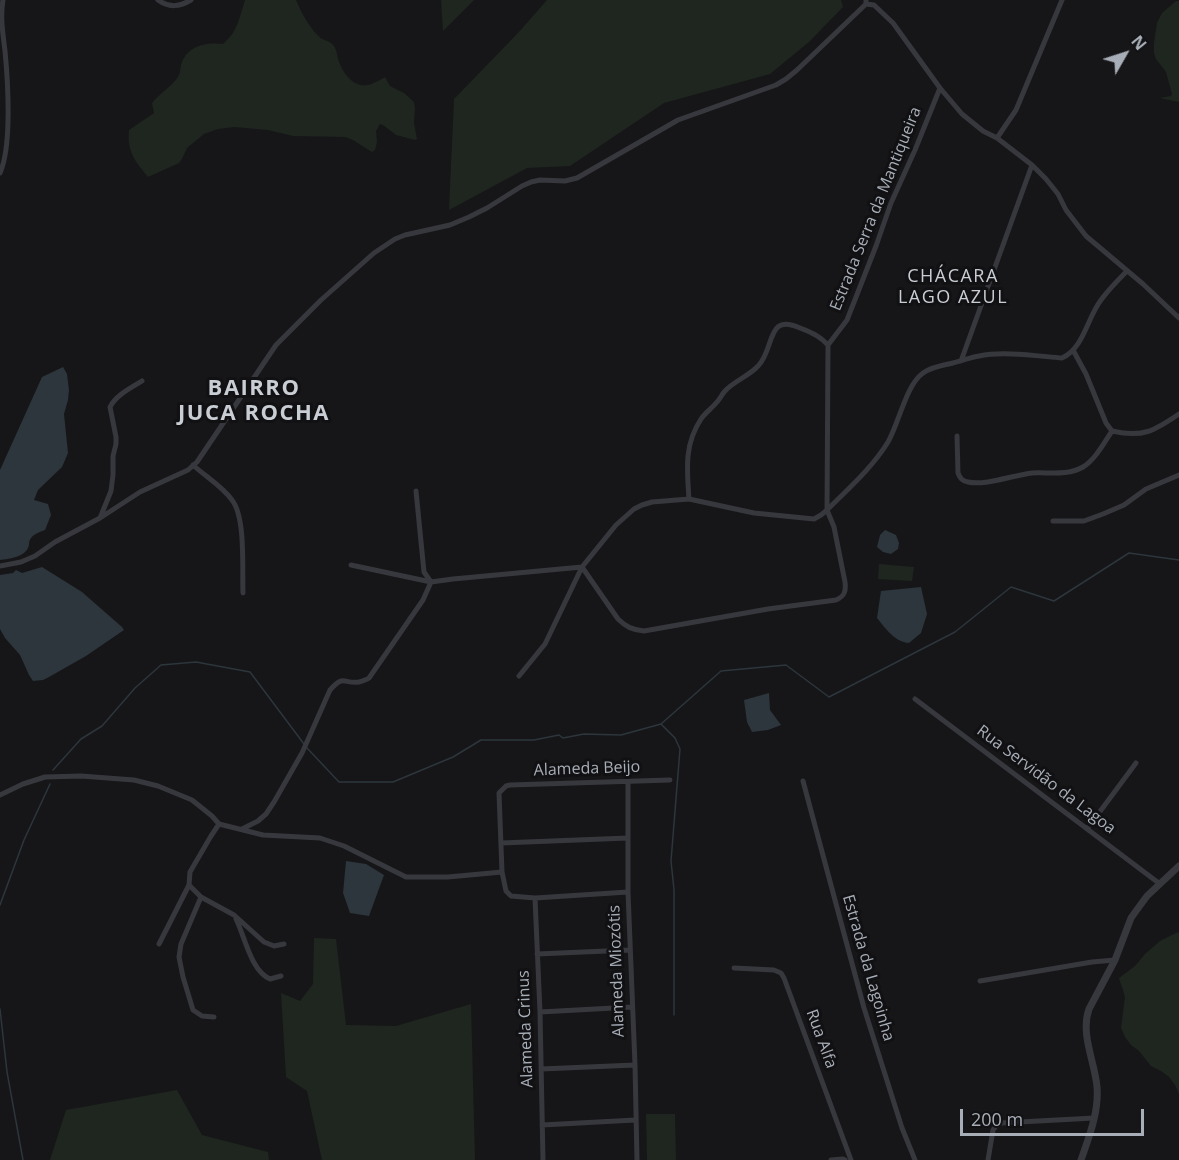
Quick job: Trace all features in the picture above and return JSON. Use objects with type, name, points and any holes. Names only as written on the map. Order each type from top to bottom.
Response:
[{"type":"street","points":[[0,173],[7,139],[8,100],[1,21],[3,0]]},
{"type":"street","points":[[158,0],[161,3],[176,6],[191,0]]},
{"type":"street","points":[[997,138],[1016,110],[1062,0]]},
{"type":"street","points":[[0,566],[21,562],[34,556],[140,492],[188,470],[276,345],[349,274],[387,244],[405,235],[450,225],[469,217],[531,182],[565,181],[577,178],[678,120],[786,79],[866,2],[874,5],[893,23],[940,88],[962,114],[1032,165],[1058,194],[1066,210],[1086,236],[1179,318]]},
{"type":"street","name":"Estrada Serra da Mantiqueira","points":[[828,345],[847,320],[891,203],[940,88]]},
{"type":"street","points":[[961,361],[1032,165]]},
{"type":"street","points":[[519,676],[545,644],[582,567],[616,525],[634,509],[652,502],[689,499],[754,513],[814,519],[827,510],[867,470],[884,448],[911,388],[924,372],[981,355],[1062,358],[1073,350],[1082,338],[1102,299],[1127,271]]},
{"type":"street","points":[[582,567],[618,619],[633,630],[644,632],[768,609],[836,600],[844,594],[846,589],[834,527],[827,510],[828,345],[818,336],[792,324],[785,323],[777,326],[758,366],[725,391],[717,403],[702,417],[689,441],[686,465],[689,499]]},
{"type":"street","points":[[1073,350],[1106,423],[1112,431],[1124,434],[1148,433],[1179,414]]},
{"type":"street","points":[[100,518],[111,491],[116,444],[110,407],[118,397],[142,381]]},
{"type":"street","points":[[957,436],[958,473],[964,481],[981,482],[1034,473],[1054,474],[1079,469],[1085,466],[1112,431]]},
{"type":"street","points":[[193,465],[232,499],[236,506],[242,527],[243,593]]},
{"type":"street","points":[[1053,521],[1084,521],[1124,505],[1146,489],[1179,475]]},
{"type":"street","points":[[416,491],[424,572],[431,582]]},
{"type":"street","points":[[351,565],[431,582],[582,567]]},
{"type":"street","points":[[0,795],[45,777],[81,776],[134,780],[158,786],[192,800],[219,824],[235,830],[242,829],[266,814],[302,753],[330,690],[336,683],[343,680],[359,682],[369,678],[423,600],[431,582]]},
{"type":"street","name":"Rua Servidão da Lagoa","points":[[915,699],[1160,884]]},
{"type":"street","points":[[1087,829],[1136,763]]},
{"type":"street","name":"Alameda Beijo","points":[[501,843],[499,793],[506,786],[670,780]]},
{"type":"street","name":"Estrada da Lagoinha","points":[[803,781],[864,1008],[902,1128],[915,1160]]},
{"type":"street","name":"Alameda Miozótis","points":[[628,782],[628,892],[637,1160]]},
{"type":"street","points":[[159,944],[189,885],[190,872],[219,824]]},
{"type":"street","points":[[242,829],[263,835],[320,838],[344,846],[406,877],[447,877],[502,872]]},
{"type":"street","points":[[628,838],[501,843],[502,872],[506,891],[514,897],[535,898],[628,892]]},
{"type":"street","points":[[1081,1160],[1097,1106],[1097,1084],[1087,1034],[1086,1016],[1115,960],[1131,918],[1140,904],[1179,866]]},
{"type":"street","points":[[189,885],[201,897],[234,915],[264,942],[274,946],[284,944]]},
{"type":"street","points":[[201,897],[181,944],[179,957],[193,1010],[202,1016],[214,1017]]},
{"type":"street","name":"Alameda Crinus","points":[[535,898],[543,1160]]},
{"type":"street","points":[[234,915],[258,970],[270,979],[281,976]]},
{"type":"street","points":[[537,954],[630,950]]},
{"type":"street","points":[[980,981],[1115,960]]},
{"type":"street","name":"Rua Alfa","points":[[734,968],[781,972],[851,1160]]},
{"type":"street","points":[[540,1012],[632,1006]]},
{"type":"street","points":[[541,1069],[635,1065]]},
{"type":"street","points":[[988,1160],[993,1130],[1002,1123],[1094,1118]]},
{"type":"street","points":[[542,1125],[635,1120]]},
{"type":"street","points":[[831,1160],[843,1158],[845,1160]]},
{"type":"shaded area","points":[[245,0],[296,0],[314,31],[334,46],[345,74],[353,82],[368,85],[385,77],[390,86],[404,93],[414,102],[417,139],[396,135],[380,124],[376,131],[375,150],[372,152],[345,137],[293,136],[268,130],[234,127],[218,129],[204,134],[187,148],[179,163],[148,177],[133,156],[129,144],[129,130],[154,113],[152,103],[177,78],[182,62],[189,52],[205,44],[223,44],[228,40],[237,24]]},
{"type":"shaded area","points":[[441,0],[474,0],[443,31]]},
{"type":"shaded area","points":[[547,0],[841,0],[843,7],[809,42],[770,74],[664,103],[570,166],[527,168],[449,210],[454,99]]},
{"type":"shaded area","points":[[1179,1],[1179,102],[1160,98],[1172,94],[1166,72],[1154,53],[1157,23],[1162,13]]},
{"type":"shaded area","points":[[63,367],[67,374],[69,390],[64,414],[68,453],[62,467],[38,490],[34,500],[48,504],[51,515],[45,530],[30,539],[29,547],[23,554],[0,560],[0,470],[42,377]]},
{"type":"shaded area","points":[[885,530],[896,535],[899,543],[898,549],[891,554],[877,547],[880,535]]},
{"type":"shaded area","points":[[879,564],[914,567],[912,581],[878,579]]},
{"type":"shaded area","points":[[42,567],[82,592],[124,630],[86,656],[49,677],[33,681],[20,655],[0,629],[0,575],[13,573],[16,570],[22,573]]},
{"type":"shaded area","points":[[921,587],[927,614],[921,633],[909,643],[904,642],[891,634],[877,618],[881,591]]},
{"type":"shaded area","points":[[769,693],[770,710],[781,725],[768,730],[752,732],[747,722],[744,700]]},
{"type":"shaded area","points":[[346,861],[366,864],[384,875],[369,916],[350,913],[343,893]]},
{"type":"shaded area","points":[[1178,932],[1179,1094],[1169,1077],[1151,1066],[1125,1037],[1121,1028],[1125,997],[1119,978],[1135,966],[1160,941]]},
{"type":"shaded area","points":[[314,938],[336,939],[346,1025],[396,1026],[471,1004],[475,1160],[322,1160],[307,1091],[286,1077],[281,993],[300,1001],[313,984]]},
{"type":"shaded area","points":[[177,1090],[202,1135],[268,1152],[269,1160],[50,1160],[66,1110]]},
{"type":"shaded area","points":[[646,1114],[675,1114],[676,1160],[647,1160]]},
{"type":"waterway","points":[[307,748],[339,782],[393,782],[453,757],[481,740],[534,740],[559,735],[563,738],[584,734],[621,735],[661,724],[721,671],[786,665],[829,697],[955,632],[1011,587],[1054,601],[1129,553],[1179,560]]},
{"type":"waterway","points":[[53,770],[81,739],[102,726],[135,688],[161,665],[196,662],[250,672],[304,744]]},
{"type":"waterway","points":[[661,724],[675,738],[680,749],[671,861],[674,890],[674,1015]]},
{"type":"waterway","points":[[0,905],[24,840],[50,784]]},
{"type":"waterway","points":[[0,1009],[7,1072],[23,1160]]},
{"type":"district","name":"CHÁCARA LAGO AZUL","points":[[953,287]]},
{"type":"district","name":"BAIRRO JUCA ROCHA","points":[[254,402]]}]
